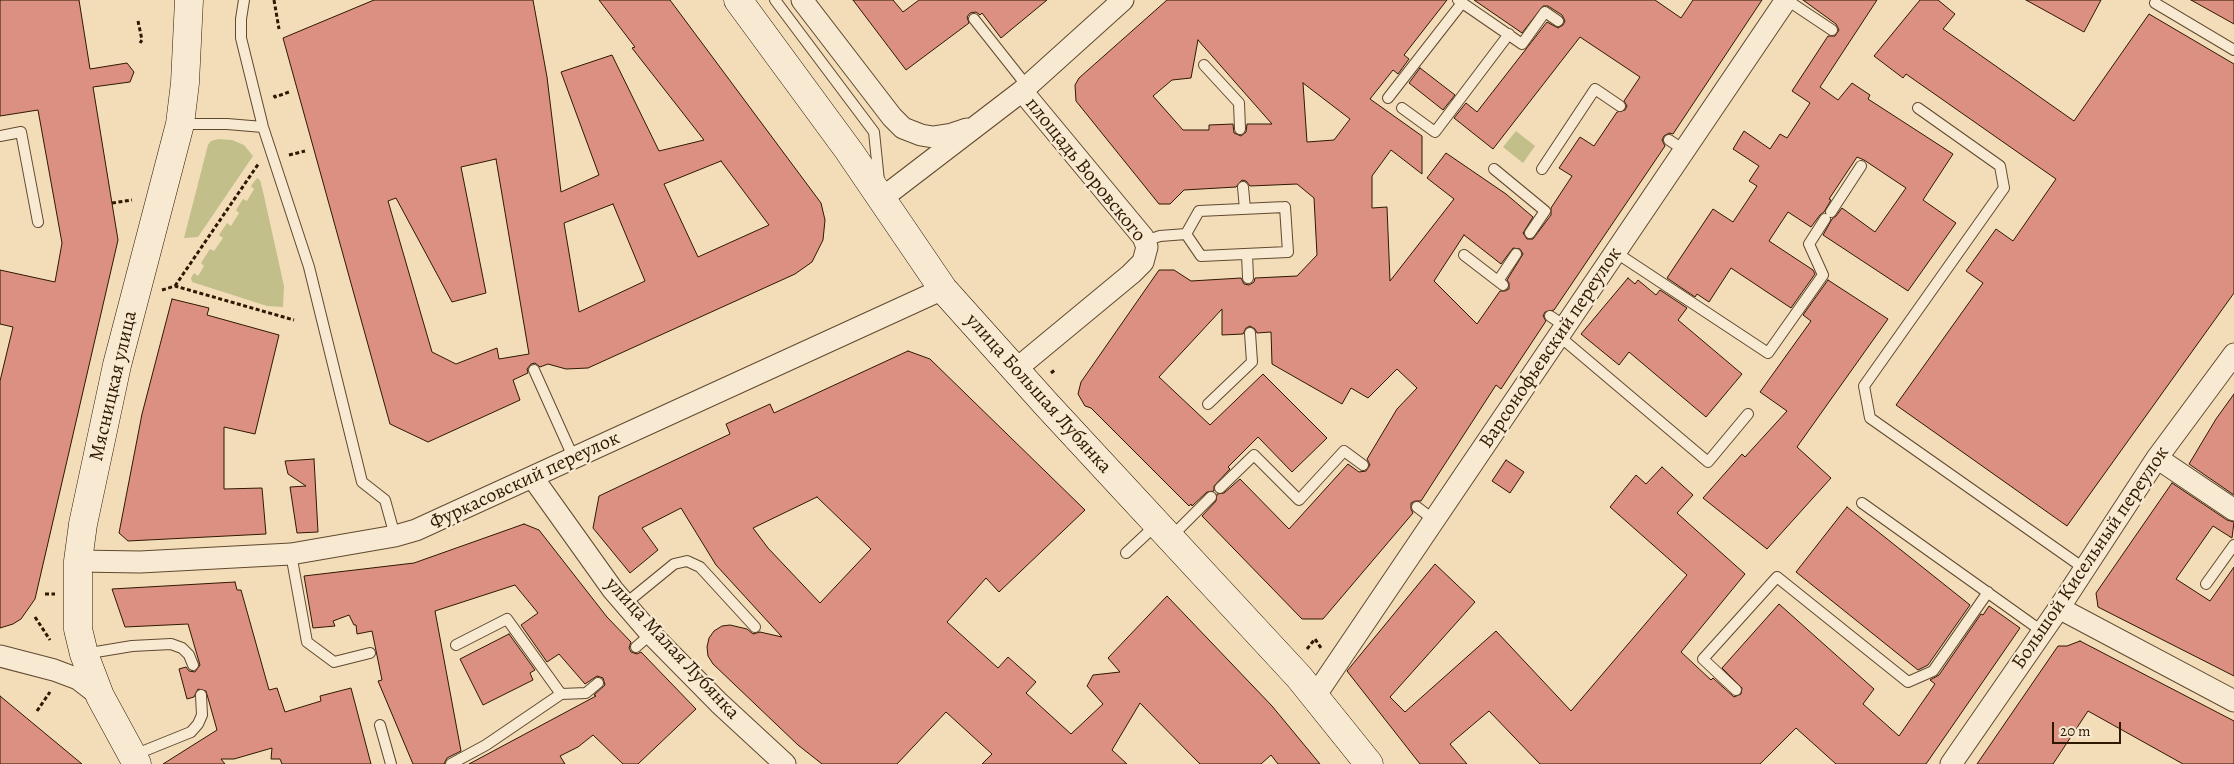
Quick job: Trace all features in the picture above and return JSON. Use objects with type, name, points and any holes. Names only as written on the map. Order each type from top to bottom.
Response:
[{"type":"main road","name":"Мясницкая улица","points":[[135,760],[100,696],[84,654],[78,629],[78,562],[83,524],[117,364],[180,124],[185,83],[189,0]]},
{"type":"main road","name":"улица Большая Лубянка","points":[[738,0],[849,151],[943,289],[1015,370],[1289,666],[1369,764]]},
{"type":"street","points":[[802,0],[892,117],[903,128],[921,135],[933,137],[952,134],[979,124]]},
{"type":"street","points":[[881,199],[1024,88],[1123,0]]},
{"type":"street","name":"Варсонофьевский переулок","points":[[1315,696],[1434,520],[1558,326],[1616,252],[1677,145],[1781,2]]},
{"type":"street","name":"площадь Воровского","points":[[1015,370],[1130,274],[1143,262],[1146,255],[1145,242],[1024,88]]},
{"type":"street","name":"Фуркасовский переулок","points":[[78,562],[140,562],[292,554],[395,536],[431,525],[943,289]]},
{"type":"street","name":"Большой Кисельный переулок","points":[[1951,764],[2043,632],[2157,458],[2234,354]]},
{"type":"street","points":[[2157,458],[2234,510]]},
{"type":"street","name":"улица Малая Лубянка","points":[[533,478],[625,604],[644,640],[719,703],[785,764]]},
{"type":"street","points":[[2059,608],[2232,695]]},
{"type":"street","points":[[0,656],[78,679],[100,696]]},
{"type":"lane","points":[[244,0],[240,19],[241,38],[264,127],[309,267],[362,482],[385,500],[395,536]]},
{"type":"lane","points":[[776,0],[874,132],[881,199]]},
{"type":"lane","points":[[1388,98],[1460,1],[1522,44],[1545,12],[1558,21]]},
{"type":"lane","points":[[1781,2],[1832,30]]},
{"type":"lane","points":[[2155,4],[2234,50]]},
{"type":"lane","points":[[974,19],[1024,88]]},
{"type":"lane","points":[[1402,108],[1435,132],[1509,34]]},
{"type":"lane","points":[[1204,65],[1239,103],[1240,129]]},
{"type":"lane","points":[[1542,169],[1595,89],[1620,106]]},
{"type":"lane","points":[[1918,108],[2000,166],[2004,188],[1864,386],[1870,418],[2084,569]]},
{"type":"lane","points":[[180,124],[227,124],[264,127]]},
{"type":"lane","points":[[0,136],[20,132],[38,222]]},
{"type":"lane","points":[[1616,252],[1768,353],[1823,275],[1809,244],[1860,166]]},
{"type":"lane","points":[[1494,169],[1545,211],[1530,233]]},
{"type":"lane","points":[[1243,187],[1245,209]]},
{"type":"lane","points":[[1285,207],[1288,252],[1201,256],[1186,234],[1199,211],[1285,207]]},
{"type":"lane","points":[[1145,242],[1160,236],[1186,234]]},
{"type":"lane","points":[[1247,254],[1248,278]]},
{"type":"lane","points":[[1464,255],[1501,283],[1516,254]]},
{"type":"lane","points":[[1558,326],[1708,462],[1748,414]]},
{"type":"lane","points":[[1208,404],[1252,362],[1250,333]]},
{"type":"lane","points":[[534,370],[574,459]]},
{"type":"lane","points":[[1220,488],[1254,455],[1299,500],[1344,451],[1363,465]]},
{"type":"lane","points":[[1126,553],[1164,531],[1211,497]]},
{"type":"lane","points":[[1862,503],[2043,632]]},
{"type":"lane","points":[[1417,507],[1434,520]]},
{"type":"lane","points":[[2206,584],[2234,545]]},
{"type":"lane","points":[[292,554],[307,642],[334,662],[370,653]]},
{"type":"lane","points":[[625,604],[674,564],[686,562],[700,567],[755,627]]},
{"type":"lane","points":[[1736,690],[1703,659],[1777,577],[1908,682],[1933,671],[1988,592]]},
{"type":"lane","points":[[456,644],[507,619],[561,694]]},
{"type":"lane","points":[[84,654],[132,646],[171,644],[182,648],[188,655],[192,665]]},
{"type":"lane","points":[[451,764],[486,745],[561,694],[586,693],[598,683]]},
{"type":"lane","points":[[135,760],[191,732],[198,724],[202,715],[201,695]]},
{"type":"lane","points":[[380,724],[391,764]]},
{"type":"path","points":[[274,0],[279,29]]},
{"type":"path","points":[[138,21],[142,40],[140,43]]},
{"type":"path","points":[[273,90],[275,97],[289,92]]},
{"type":"path","points":[[286,156],[305,151]]},
{"type":"path","points":[[164,281],[162,291],[175,286],[257,165],[255,158]]},
{"type":"path","points":[[112,203],[132,200]]},
{"type":"path","points":[[175,286],[294,320]]},
{"type":"path","points":[[35,617],[50,640]]},
{"type":"path","points":[[1306,650],[1316,640]]},
{"type":"path","points":[[38,711],[54,685]]},
{"type":"shaded area","points":[[1516,131],[1535,146],[1523,163],[1503,147]]},
{"type":"shaded area","points":[[218,139],[232,140],[244,145],[253,156],[198,237],[184,238],[208,145],[211,141]]},
{"type":"shaded area","points":[[257,178],[260,180],[284,286],[283,307],[267,306],[192,282],[191,278],[194,273],[198,276],[204,266],[201,263],[210,249],[214,251],[223,238],[219,235],[227,223],[231,226],[239,213],[236,210],[243,199],[247,201],[254,189],[251,186]]},
{"type":"building","points":[[0,0],[79,0],[90,69],[127,63],[134,72],[130,82],[93,87],[118,240],[35,599],[21,619],[0,628],[0,381],[13,327],[0,324],[0,270],[55,282],[62,243],[38,110],[0,116]]},
{"type":"building","points":[[374,0],[533,0],[547,77],[561,192],[599,175],[561,72],[612,55],[659,151],[704,140],[632,48],[635,47],[599,0],[670,0],[821,203],[825,220],[823,240],[812,262],[795,274],[588,368],[566,369],[548,364],[540,367],[535,363],[531,364],[527,369],[528,373],[513,380],[520,400],[428,442],[390,424],[283,38]],"holes":[[[496,159],[529,354],[499,359],[497,348],[456,364],[432,352],[388,201],[396,198],[452,302],[486,293],[461,167]],[[721,161],[769,225],[698,257],[664,184]],[[613,204],[645,281],[579,312],[564,223]]]},
{"type":"building","points":[[853,0],[893,0],[903,12],[919,0],[1047,0],[1001,38],[982,13],[980,15],[976,12],[970,13],[967,17],[969,23],[906,70]]},
{"type":"building","points":[[1167,0],[1447,0],[1404,55],[1409,59],[1398,74],[1393,70],[1370,99],[1422,136],[1422,174],[1391,150],[1372,176],[1372,208],[1387,207],[1390,281],[1454,199],[1427,178],[1446,153],[1506,194],[1533,217],[1523,233],[1527,239],[1533,239],[1551,215],[1551,208],[1572,176],[1559,168],[1580,137],[1594,146],[1617,112],[1625,110],[1627,106],[1624,101],[1640,77],[1580,37],[1493,149],[1454,118],[1466,103],[1477,112],[1547,22],[1558,28],[1565,21],[1562,15],[1548,6],[1543,6],[1522,33],[1474,0],[1655,0],[1681,18],[1693,0],[1762,0],[1673,134],[1669,133],[1664,136],[1662,140],[1665,146],[1554,310],[1545,312],[1543,316],[1546,321],[1501,389],[1496,385],[1421,501],[1411,503],[1413,513],[1323,619],[1302,619],[1202,516],[1216,501],[1217,494],[1224,493],[1240,479],[1289,529],[1348,464],[1359,472],[1366,471],[1370,465],[1367,459],[1397,409],[1417,388],[1397,369],[1368,398],[1351,388],[1342,404],[1272,364],[1271,332],[1257,333],[1250,326],[1246,328],[1243,334],[1222,335],[1222,309],[1159,377],[1210,425],[1263,374],[1327,438],[1292,472],[1258,437],[1228,467],[1230,469],[1214,486],[1214,491],[1207,492],[1192,506],[1191,504],[1189,506],[1091,408],[1085,406],[1078,394],[1081,382],[1159,270],[1174,270],[1191,281],[1241,278],[1244,284],[1249,285],[1254,282],[1255,278],[1297,276],[1317,255],[1314,198],[1297,184],[1250,186],[1246,181],[1242,180],[1236,187],[1184,190],[1170,204],[1159,204],[1076,101],[1075,85],[1079,78]],"holes":[[[1198,40],[1272,124],[1247,124],[1246,132],[1241,136],[1234,133],[1233,124],[1209,125],[1209,130],[1183,130],[1153,96],[1172,80],[1191,78]],[[1303,83],[1350,119],[1334,140],[1307,142]],[[1464,235],[1501,264],[1513,248],[1520,249],[1523,254],[1507,280],[1509,289],[1500,291],[1477,324],[1434,281]]]},
{"type":"building","points":[[1803,0],[1877,0],[1820,87],[1838,100],[1852,83],[1870,95],[1868,99],[1953,154],[1923,200],[1956,223],[1908,291],[1823,235],[1832,219],[1842,208],[1875,232],[1906,188],[1857,157],[1829,199],[1831,200],[1824,212],[1811,227],[1788,212],[1769,241],[1813,270],[1815,274],[1791,308],[1731,268],[1709,302],[1697,294],[1695,297],[1667,278],[1713,209],[1733,222],[1757,186],[1749,181],[1759,166],[1733,149],[1744,131],[1770,149],[1780,134],[1787,138],[1810,103],[1792,91],[1828,36],[1835,36],[1839,30],[1836,24]]},
{"type":"building","points":[[1920,0],[1938,0],[1955,14],[1943,29],[2074,121],[2149,14],[2234,64],[2234,293],[2067,526],[1896,405],[1983,283],[1966,271],[1996,229],[2013,241],[2056,179],[1906,74],[1903,78],[1874,56]]},
{"type":"building","points":[[2026,0],[2101,0],[2084,32]]},
{"type":"building","points":[[2191,0],[2234,0],[2234,24]]},
{"type":"building","points":[[1420,68],[1455,95],[1443,110],[1409,83]]},
{"type":"building","points":[[1628,278],[1635,284],[1638,280],[1656,295],[1660,290],[1687,308],[1678,320],[1742,374],[1706,417],[1629,352],[1619,365],[1581,334]]},
{"type":"building","points":[[1828,280],[1888,319],[1797,447],[1831,478],[1767,549],[1703,498],[1742,454],[1745,457],[1787,411],[1760,392],[1811,321],[1803,315]]},
{"type":"building","points":[[172,299],[209,308],[207,315],[279,335],[255,434],[224,427],[224,489],[262,488],[266,534],[128,541],[119,533],[142,414]]},
{"type":"building","points":[[908,351],[930,359],[1085,510],[999,592],[986,578],[947,622],[998,668],[1008,657],[1036,682],[1026,693],[1071,734],[1103,704],[1087,686],[1093,675],[1120,672],[1108,658],[1167,596],[1272,706],[1320,764],[1278,764],[1271,755],[1261,764],[1200,764],[1140,703],[1112,750],[1127,764],[982,764],[992,754],[946,712],[897,764],[822,764],[798,745],[713,664],[708,656],[709,638],[714,631],[722,626],[730,625],[747,629],[753,634],[760,632],[782,637],[716,565],[681,508],[642,528],[658,550],[630,573],[593,528],[599,496],[730,434],[726,424],[770,404],[774,413]],"holes":[[[817,497],[871,549],[820,603],[768,548],[753,528]]]},
{"type":"building","points":[[2234,394],[2234,495],[2189,464],[2216,419]]},
{"type":"building","points":[[314,459],[318,532],[297,533],[290,487],[306,486],[288,474],[285,461]]},
{"type":"building","points":[[1506,460],[1524,472],[1510,493],[1492,481]]},
{"type":"building","points":[[1662,467],[1693,495],[1677,513],[1745,574],[1681,652],[1711,680],[1713,678],[1734,697],[1741,694],[1742,688],[1722,668],[1779,604],[1874,689],[1863,704],[1899,736],[1935,684],[1930,680],[1939,675],[1981,614],[1983,615],[1989,606],[2020,628],[1926,764],[1836,764],[1796,728],[1760,764],[1540,764],[1489,711],[1450,744],[1467,764],[1420,764],[1347,671],[1435,564],[1475,602],[1390,697],[1405,712],[1496,631],[1571,711],[1687,575],[1610,507],[1636,475],[1646,484]]},
{"type":"building","points":[[2172,483],[2227,520],[2234,522],[2232,538],[2213,526],[2176,579],[2210,601],[2234,567],[2234,676],[2098,607],[2096,593]]},
{"type":"building","points":[[1847,507],[1970,605],[1928,665],[1918,670],[1796,572]]},
{"type":"building","points":[[524,524],[539,530],[607,617],[631,642],[629,648],[631,652],[637,654],[641,652],[696,709],[638,764],[623,764],[593,735],[578,747],[560,756],[565,764],[469,764],[596,696],[594,695],[605,685],[603,678],[597,676],[585,684],[559,654],[547,662],[521,625],[538,613],[515,585],[435,611],[461,751],[447,758],[444,764],[413,764],[378,681],[382,680],[372,631],[357,634],[356,625],[354,625],[349,615],[333,621],[335,626],[313,628],[304,576],[414,563]]},
{"type":"building","points":[[235,582],[237,590],[241,590],[269,690],[277,688],[285,712],[321,701],[320,696],[351,688],[371,764],[282,764],[280,759],[271,759],[272,748],[234,759],[221,759],[225,764],[163,764],[217,730],[206,691],[198,689],[194,697],[187,699],[179,669],[186,667],[189,671],[195,672],[200,665],[188,624],[125,627],[112,589]]},
{"type":"building","points":[[509,634],[535,670],[530,673],[533,680],[483,705],[460,659]]},
{"type":"building","points":[[2080,641],[2234,721],[2234,764],[2183,764],[2088,711],[2053,764],[1977,764],[2058,646],[2067,646]]},
{"type":"building","points":[[0,696],[82,764],[0,764]]}]
